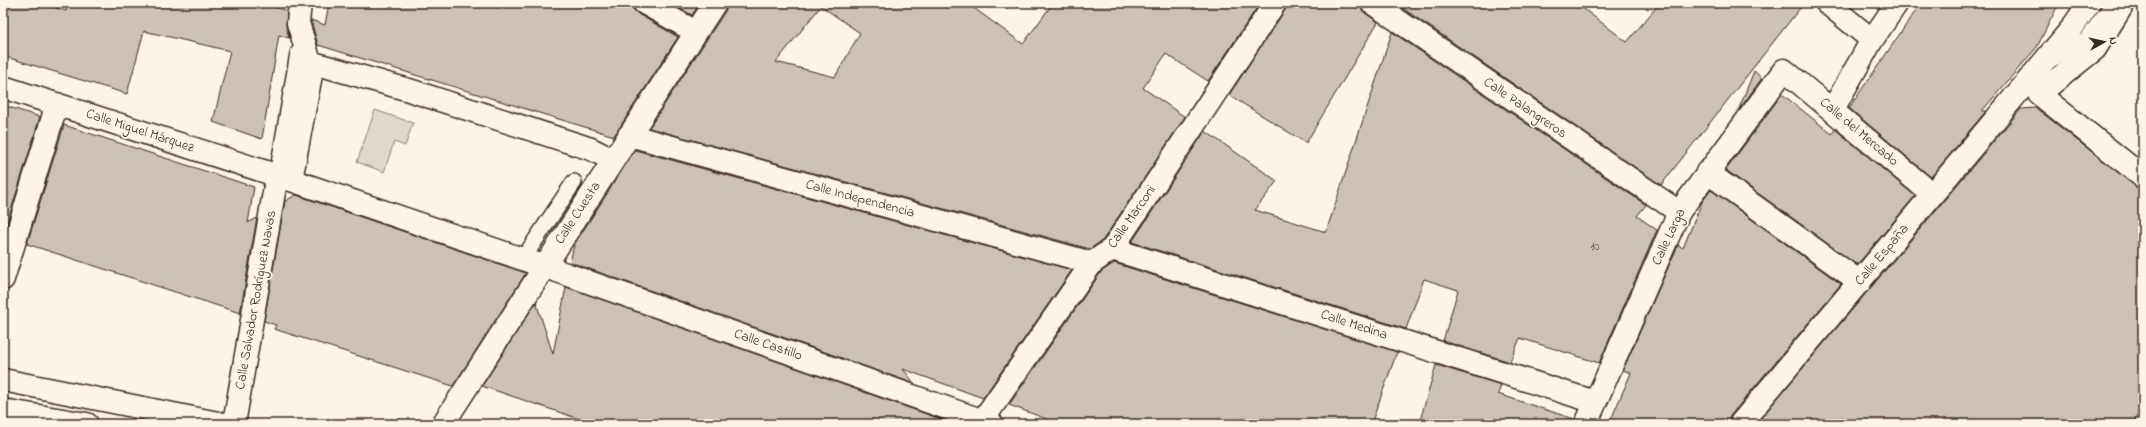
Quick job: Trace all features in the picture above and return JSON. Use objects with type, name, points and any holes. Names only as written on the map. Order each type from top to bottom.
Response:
[{"type":"street","name":"Calle Salvador Rodríguez Navas","points":[[234,424],[284,177],[311,75],[304,57],[298,23],[300,3]]},
{"type":"street","points":[[644,3],[696,32]]},
{"type":"street","name":"Calle Cuesta","points":[[443,424],[543,266],[715,3]]},
{"type":"street","name":"Calle Marconi","points":[[985,423],[1092,263],[1112,249],[1275,3]]},
{"type":"street","name":"Calle Palangreros","points":[[1372,3],[1678,212]]},
{"type":"street","points":[[1827,3],[1872,40]]},
{"type":"street","points":[[1833,110],[1872,40],[1897,3]]},
{"type":"street","name":"Calle España","points":[[1740,424],[2043,63],[2072,28],[2089,3]]},
{"type":"street","points":[[2124,3],[2095,48],[2039,94],[2143,177]]},
{"type":"street","points":[[304,57],[591,149],[613,160]]},
{"type":"street","name":"Calle Larga","points":[[1586,424],[1678,212],[1706,172],[1784,70]]},
{"type":"street","name":"Calle del Mercado","points":[[1784,70],[1932,194]]},
{"type":"street","name":"Calle Miguel Márquez","points":[[3,87],[284,177],[522,259]]},
{"type":"street","points":[[4,267],[57,104]]},
{"type":"street","name":"Calle Independencia","points":[[629,135],[1092,263]]},
{"type":"street","points":[[1706,172],[1860,282]]},
{"type":"street","name":"Calle Medina","points":[[1112,249],[1595,402]]},
{"type":"street","name":"Calle Castillo","points":[[522,259],[985,423]]},
{"type":"street","points":[[3,380],[223,424]]},
{"type":"street","points":[[3,410],[87,424]]},
{"type":"lane","points":[[2043,63],[2086,41],[2113,3]]},
{"type":"lane","points":[[522,259],[574,182]]},
{"type":"shaded area","points":[[375,110],[413,123],[405,146],[394,142],[384,172],[357,162]]},
{"type":"building","points":[[3,3],[41,3],[66,11],[68,3],[262,3],[287,11],[286,26],[289,38],[279,35],[262,139],[213,122],[230,51],[144,31],[127,94],[3,56]]},
{"type":"building","points":[[329,3],[632,3],[633,9],[638,14],[678,37],[614,136],[318,45],[311,20],[325,25]]},
{"type":"building","points":[[670,3],[700,3],[692,15]]},
{"type":"building","points":[[727,3],[967,3],[1023,44],[1053,3],[1260,3],[1208,81],[1166,54],[1143,88],[1185,117],[1103,240],[1090,249],[649,128],[726,10]],"holes":[[[821,6],[860,33],[835,77],[776,62]]]},
{"type":"building","points":[[1287,3],[1360,3],[1365,13],[1378,22],[1306,143],[1229,95],[1285,10]]},
{"type":"building","points":[[1402,3],[1576,3],[1627,42],[1660,3],[1804,3],[1661,185],[1401,7]]},
{"type":"building","points":[[1921,3],[2059,3],[2037,47],[1982,111],[1986,111],[1931,177],[1849,108]]},
{"type":"building","points":[[1392,32],[1646,205],[1637,216],[1657,230],[1599,363],[1520,338],[1510,362],[1443,341],[1458,290],[1424,279],[1406,329],[1132,242],[1205,131],[1277,181],[1255,210],[1326,232]]},
{"type":"building","points":[[1754,71],[1762,78],[1738,111]]},
{"type":"building","points":[[1782,94],[1832,134],[1835,129],[1915,196],[1857,265],[1726,170]]},
{"type":"building","points":[[3,105],[40,117],[3,236]]},
{"type":"building","points":[[2036,108],[2143,192],[2143,405],[2133,424],[1756,424],[2021,109]]},
{"type":"building","points":[[64,125],[254,187],[248,223],[257,218],[240,313],[27,244]]},
{"type":"building","points":[[635,150],[1072,270],[983,398],[903,369],[915,384],[570,262],[574,245]]},
{"type":"building","points":[[1711,190],[1841,284],[1730,416],[1728,424],[1609,424],[1631,373],[1623,370],[1678,245],[1683,248],[1702,202]]},
{"type":"building","points":[[296,195],[526,273],[453,386],[274,329],[276,325],[264,321],[285,201]]},
{"type":"building","points":[[1114,263],[1397,352],[1371,424],[1060,424],[1009,405],[1101,272]]},
{"type":"building","points":[[566,287],[946,421],[949,424],[594,424],[482,386],[536,302],[553,354]]},
{"type":"building","points":[[1436,365],[1501,385],[1498,394],[1574,419],[1573,424],[1419,424]]}]
